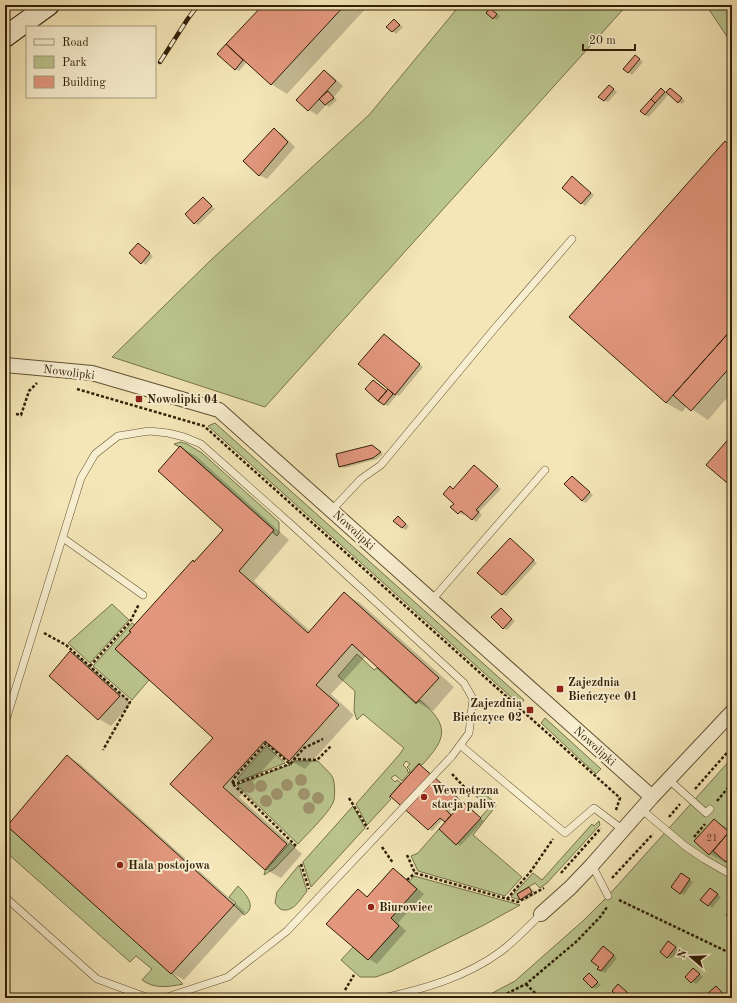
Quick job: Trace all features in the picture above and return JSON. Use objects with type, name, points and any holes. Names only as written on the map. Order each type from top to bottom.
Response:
[{"type":"main road","points":[[6,35],[49,5]]},
{"type":"street","name":"Nowolipki","points":[[5,365],[92,373],[219,410],[652,797]]},
{"type":"street","points":[[541,914],[570,888],[592,865],[622,829],[732,712]]},
{"type":"lane","points":[[332,510],[361,479],[381,465],[495,328],[572,239]]},
{"type":"lane","points":[[5,723],[81,478],[95,454],[118,436],[149,431],[168,433],[184,437],[200,444],[298,531],[464,683],[473,699],[469,733],[443,765],[287,931],[228,977],[167,997],[146,997],[97,979],[5,897]]},
{"type":"lane","points":[[432,600],[545,470]]},
{"type":"lane","points":[[63,538],[143,595]]},
{"type":"lane","points":[[460,745],[566,833],[594,808],[622,829]]},
{"type":"lane","points":[[668,779],[708,811]]},
{"type":"lane","points":[[641,809],[685,846],[732,875]]},
{"type":"lane","points":[[592,865],[609,896]]},
{"type":"lane","points":[[383,998],[444,982],[474,968],[500,952],[521,935],[541,914]]},
{"type":"path","points":[[16,414],[21,415],[29,391],[39,382]]},
{"type":"path","points":[[90,666],[130,622],[143,595]]},
{"type":"path","points":[[34,628],[66,644],[130,702],[103,750]]},
{"type":"path","points":[[232,783],[238,783],[290,764],[304,748],[323,739]]},
{"type":"path","points":[[232,783],[235,777],[266,743],[290,764]]},
{"type":"path","points":[[293,759],[317,760],[331,746]]},
{"type":"path","points":[[443,765],[469,792]]},
{"type":"path","points":[[232,783],[296,846]]},
{"type":"path","points":[[685,846],[711,818],[708,811],[732,783]]},
{"type":"path","points":[[350,798],[366,826]]},
{"type":"path","points":[[507,899],[531,871],[560,828]]},
{"type":"path","points":[[407,856],[415,873],[518,902],[522,901]]},
{"type":"path","points":[[301,864],[309,889]]},
{"type":"path","points":[[407,880],[415,873]]},
{"type":"path","points":[[498,998],[526,984],[577,941],[606,909],[609,896],[732,954]]},
{"type":"path","points":[[345,990],[354,975]]},
{"type":"path","points":[[526,984],[540,998]]},
{"type":"green space","points":[[460,5],[627,5],[265,407],[112,357],[212,259],[369,115]]},
{"type":"green space","points":[[706,5],[732,5],[732,44]]},
{"type":"green space","points":[[215,423],[524,700],[520,705],[208,426]]},
{"type":"green space","points":[[181,442],[202,453],[279,522],[279,533],[277,536],[272,532],[274,530],[180,446],[179,447],[174,444]]},
{"type":"green space","points":[[112,604],[129,620],[90,663],[68,643]]},
{"type":"green space","points":[[132,623],[135,625],[129,631],[131,632],[115,649],[149,680],[132,700],[93,666]]},
{"type":"green space","points":[[357,654],[374,670],[377,668],[416,704],[420,700],[430,709],[436,717],[442,732],[436,747],[422,765],[419,763],[410,773],[410,770],[407,767],[410,764],[406,761],[403,765],[409,773],[402,781],[395,775],[391,778],[395,782],[397,780],[401,783],[389,797],[391,799],[367,825],[356,804],[404,748],[363,714],[357,720],[354,711],[355,691],[338,676]]},
{"type":"green space","points":[[545,718],[601,769],[596,774],[541,723]]},
{"type":"green space","points":[[266,746],[285,763],[239,781],[237,779]]},
{"type":"green space","points":[[732,758],[732,998],[483,998],[515,981],[584,920],[608,896]]},
{"type":"green space","points":[[294,761],[318,761],[332,776],[335,789],[334,800],[329,810],[298,844],[237,785],[292,764]]},
{"type":"green space","points":[[474,787],[480,789],[495,803],[496,806],[473,835],[522,877],[505,896],[418,871],[411,856],[418,853],[439,829],[456,845],[489,808],[469,790]]},
{"type":"green space","points":[[353,806],[365,828],[311,887],[303,862]]},
{"type":"green space","points":[[599,821],[600,825],[547,883],[540,888],[535,883],[517,894],[520,900],[511,897],[533,873],[542,880],[592,824],[594,826]]},
{"type":"green space","points":[[5,824],[183,984],[157,986],[142,980],[152,969],[136,956],[130,962],[7,853],[5,855]]},
{"type":"green space","points":[[290,843],[295,847],[275,868],[264,875],[265,871]]},
{"type":"green space","points":[[299,865],[307,891],[299,902],[292,908],[288,910],[280,909],[275,903],[277,892]]},
{"type":"green space","points":[[414,876],[520,905],[484,925],[392,971],[376,977],[360,977],[341,960],[353,947],[368,960],[399,926],[391,918],[416,889],[409,882]]},
{"type":"green space","points":[[238,886],[247,896],[250,904],[248,912],[244,915],[234,905],[236,903],[229,897]]},
{"type":"building","points":[[263,5],[345,5],[271,85],[226,44]]},
{"type":"building","points":[[490,8],[497,14],[493,19],[486,13]]},
{"type":"building","points":[[394,19],[400,25],[392,32],[386,27]]},
{"type":"building","points":[[226,44],[243,60],[235,70],[217,54]]},
{"type":"building","points":[[635,55],[640,59],[628,73],[623,69]]},
{"type":"building","points":[[324,70],[336,81],[308,111],[296,100]]},
{"type":"building","points":[[609,85],[614,89],[604,101],[598,97]]},
{"type":"building","points":[[661,88],[665,92],[655,103],[651,99]]},
{"type":"building","points":[[670,88],[682,98],[678,103],[666,92]]},
{"type":"building","points":[[328,91],[334,98],[325,105],[319,99]]},
{"type":"building","points":[[651,99],[655,103],[645,115],[640,111]]},
{"type":"building","points":[[274,128],[288,142],[259,176],[243,161]]},
{"type":"building","points":[[725,141],[732,148],[732,329],[666,403],[569,317]]},
{"type":"building","points":[[572,176],[591,193],[581,204],[562,188]]},
{"type":"building","points":[[203,197],[212,206],[194,224],[185,214]]},
{"type":"building","points":[[138,243],[150,253],[141,264],[129,253]]},
{"type":"building","points":[[732,329],[732,365],[691,411],[673,395]]},
{"type":"building","points":[[384,334],[420,364],[395,395],[358,364]]},
{"type":"building","points":[[373,380],[387,391],[378,401],[365,389]]},
{"type":"building","points":[[388,389],[393,394],[384,405],[378,401]]},
{"type":"building","points":[[732,435],[732,487],[706,465]]},
{"type":"building","points":[[372,445],[381,452],[373,458],[339,467],[336,454]]},
{"type":"building","points":[[180,446],[274,530],[239,571],[308,633],[344,592],[439,678],[416,703],[352,644],[316,685],[339,705],[289,761],[265,741],[223,787],[287,844],[265,870],[170,784],[213,738],[115,649],[131,632],[129,631],[193,560],[194,562],[223,530],[158,471]]},
{"type":"building","points":[[474,465],[498,486],[476,510],[479,512],[472,520],[461,511],[458,514],[450,507],[454,504],[443,494],[450,486],[453,489]]},
{"type":"building","points":[[572,476],[590,492],[582,501],[564,484]]},
{"type":"building","points":[[398,516],[406,524],[402,528],[393,521]]},
{"type":"building","points":[[510,538],[534,560],[502,595],[477,573]]},
{"type":"building","points":[[501,608],[512,619],[503,629],[491,617]]},
{"type":"building","points":[[70,651],[120,696],[98,720],[49,676]]},
{"type":"building","name":"Hala postojowa","points":[[67,755],[234,905],[171,974],[7,826]]},
{"type":"building","points":[[419,764],[458,798],[446,810],[451,815],[445,822],[440,818],[428,830],[390,796]]},
{"type":"building","points":[[463,802],[481,818],[456,845],[439,829]]},
{"type":"building","points":[[714,819],[729,832],[709,855],[694,841]]},
{"type":"building","points":[[729,832],[732,835],[732,855],[726,862],[713,851]]},
{"type":"building","name":"Biurowiec","points":[[393,868],[417,889],[391,918],[399,926],[368,960],[326,924],[358,889],[367,897]]},
{"type":"building","points":[[681,873],[690,879],[680,894],[671,887]]},
{"type":"building","points":[[529,887],[532,892],[520,900],[517,894]]},
{"type":"building","points":[[710,888],[718,894],[708,906],[700,900]]},
{"type":"building","points":[[732,908],[732,919],[726,915]]},
{"type":"building","points":[[668,941],[676,947],[667,958],[660,952]]},
{"type":"building","points":[[603,946],[614,955],[601,971],[597,969],[599,967],[591,961]]},
{"type":"building","points":[[693,968],[700,974],[691,983],[685,977]]},
{"type":"building","points":[[589,973],[598,982],[592,988],[583,979]]},
{"type":"building","points":[[618,984],[628,993],[623,998],[620,998],[612,991]]},
{"type":"building","points":[[716,986],[726,997],[725,998],[711,998],[707,994]]},
{"type":"railway","points":[[160,62],[198,5]]},
{"type":"place","name":"Nowolipki 04","points":[[139,399]]},
{"type":"place","name":"Zajezdnia Bieńczyce 01","points":[[560,689]]},
{"type":"place","name":"Zajezdnia Bieńczyce 02","points":[[530,710]]},
{"type":"place","name":"Wewnętrzna stacja paliw","points":[[424,797]]},
{"type":"place","name":"Hala postojowa","points":[[120,865]]},
{"type":"place","name":"Biurowiec","points":[[371,907]]}]
